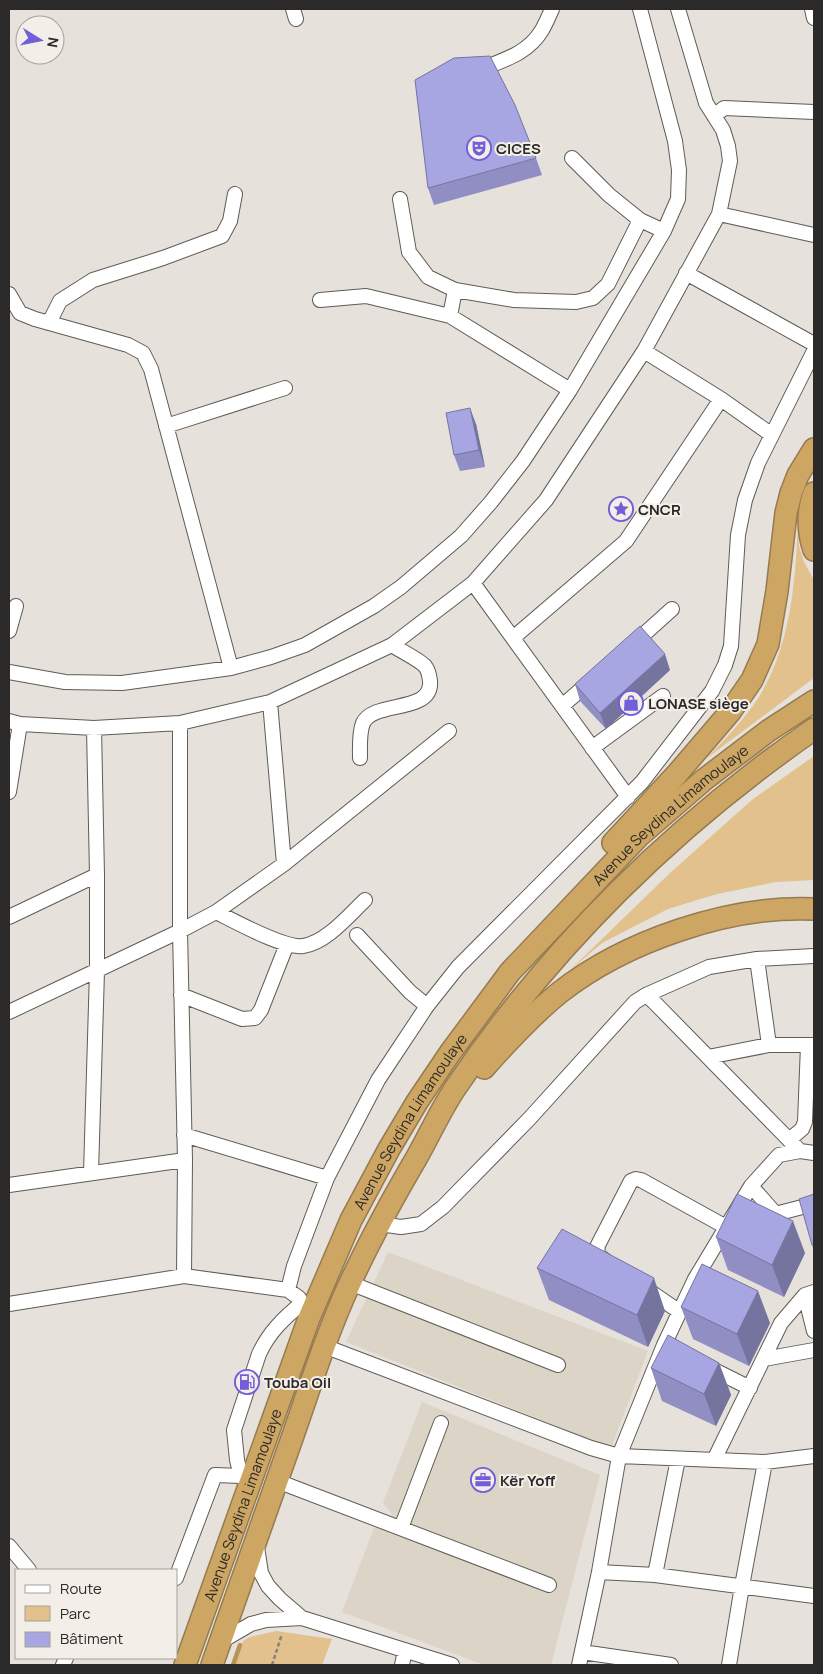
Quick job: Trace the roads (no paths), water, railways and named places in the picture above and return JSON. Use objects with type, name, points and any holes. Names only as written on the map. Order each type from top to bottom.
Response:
[{"type":"highway","points":[[510,972],[591,868],[677,774],[730,712],[752,680],[768,644],[790,493],[798,475],[814,449]]},
{"type":"highway","points":[[814,493],[809,519],[810,538],[814,550]]},
{"type":"highway","name":"Avenue Seydina Limamoulaye","points":[[183,1656],[305,1310],[351,1220],[417,1102],[510,972],[638,836],[713,773],[768,731],[814,701]]},
{"type":"highway","name":"Avenue Seydina Limamoulaye","points":[[212,1665],[324,1346],[350,1283],[380,1224],[455,1089],[507,1018],[560,953],[604,906],[654,856],[766,763],[814,729]]},
{"type":"highway","points":[[420,1151],[485,1067],[559,994],[596,968],[634,948],[673,932],[710,921],[748,913],[800,908],[814,909]]},
{"type":"street","points":[[484,68],[511,58],[533,43],[542,30],[552,9]]},
{"type":"street","points":[[9,672],[65,682],[122,683],[231,668],[271,657],[305,645],[354,618],[401,587],[461,536],[523,461],[570,390],[664,232],[678,199],[680,170],[675,141],[640,9]]},
{"type":"street","points":[[9,792],[14,723],[94,728],[180,723],[270,702],[392,645],[473,583],[546,500],[644,351],[719,214],[730,161],[728,146],[723,130],[706,103],[678,9]]},
{"type":"street","points":[[812,9],[814,18]]},
{"type":"street","points":[[714,116],[724,108],[814,112]]},
{"type":"street","points":[[572,158],[609,195],[640,220],[664,232]]},
{"type":"street","points":[[49,323],[60,301],[93,280],[163,258],[222,236],[230,221],[235,194]]},
{"type":"street","points":[[400,199],[409,252],[428,277],[455,290],[514,300],[576,302],[593,298],[608,284],[640,220]]},
{"type":"street","points":[[719,214],[814,235]]},
{"type":"street","points":[[686,273],[814,344]]},
{"type":"street","points":[[450,316],[455,290]]},
{"type":"street","points":[[9,294],[20,313],[128,345],[143,353],[151,369],[231,668]]},
{"type":"street","points":[[320,300],[366,296],[450,316],[570,390]]},
{"type":"street","points":[[644,351],[722,399],[772,435]]},
{"type":"street","points":[[288,1290],[294,1266],[327,1178],[378,1080],[427,1006],[458,967],[642,782],[712,691],[725,665],[731,646],[738,536],[743,508],[758,463],[814,351]]},
{"type":"street","points":[[166,426],[285,388]]},
{"type":"street","points":[[513,638],[626,542],[722,399]]},
{"type":"street","points":[[473,583],[628,797]]},
{"type":"street","points":[[9,631],[16,606]]},
{"type":"street","points":[[621,655],[672,609]]},
{"type":"street","points":[[360,758],[363,722],[370,715],[410,704],[425,697],[430,686],[429,673],[424,666],[392,645]]},
{"type":"street","points":[[562,706],[599,674]]},
{"type":"street","points":[[592,748],[663,696]]},
{"type":"street","points":[[270,702],[284,864]]},
{"type":"street","points":[[180,723],[180,931],[185,1160],[184,1276]]},
{"type":"street","points":[[91,1173],[97,971],[94,728]]},
{"type":"street","points":[[9,1012],[216,912],[284,864],[449,731]]},
{"type":"street","points":[[9,917],[97,875]]},
{"type":"street","points":[[216,912],[287,944],[302,947],[332,931],[365,900]]},
{"type":"street","points":[[357,935],[410,992],[427,1006]]},
{"type":"street","points":[[181,995],[242,1019],[255,1018],[261,1010],[287,944]]},
{"type":"street","points":[[380,1224],[401,1227],[421,1224],[443,1207],[530,1118],[635,1002],[646,995],[709,967],[757,959],[814,956]]},
{"type":"street","points":[[757,959],[769,1045]]},
{"type":"street","points":[[646,995],[800,1151]]},
{"type":"street","points":[[708,1057],[769,1045],[811,1045],[809,1122],[788,1140]]},
{"type":"street","points":[[184,1135],[327,1178]]},
{"type":"street","points":[[671,1665],[580,1658],[599,1572],[619,1456],[668,1347],[680,1312],[700,1282],[726,1227],[751,1186],[779,1155],[800,1151],[814,1153]]},
{"type":"street","points":[[9,1186],[185,1160]]},
{"type":"street","points":[[618,1269],[597,1254],[598,1245],[631,1181],[636,1179],[726,1227]]},
{"type":"street","points":[[751,1186],[774,1212],[779,1213],[814,1204]]},
{"type":"street","points":[[9,1304],[184,1276],[288,1290],[297,1295],[305,1310],[272,1331],[264,1343],[234,1430],[236,1454],[247,1474],[215,1475],[178,1573]]},
{"type":"street","points":[[634,1280],[680,1312]]},
{"type":"street","points":[[350,1283],[558,1365]]},
{"type":"street","points":[[714,1460],[764,1359],[777,1321],[809,1294]]},
{"type":"street","points":[[809,1294],[814,1332]]},
{"type":"street","points":[[324,1346],[590,1448],[619,1456],[764,1462],[814,1456]]},
{"type":"street","points":[[764,1359],[814,1350]]},
{"type":"street","points":[[698,1362],[750,1388]]},
{"type":"street","points":[[401,1528],[441,1423]]},
{"type":"street","points":[[655,1575],[678,1459]]},
{"type":"street","points":[[729,1665],[764,1462]]},
{"type":"street","points":[[277,1481],[549,1585]]},
{"type":"street","points":[[256,1539],[257,1558],[261,1573],[268,1586],[302,1618]]},
{"type":"street","points":[[9,1546],[28,1569]]},
{"type":"street","points":[[599,1572],[655,1575],[814,1596]]},
{"type":"street","points":[[220,1642],[252,1624],[266,1620],[302,1618],[452,1665]]},
{"type":"street","points":[[402,1665],[405,1650]]},
{"type":"waterway","points":[[233,1665],[240,1645]]},
{"type":"place","name":"CICES","points":[[479,148]]},
{"type":"place","name":"CNCR","points":[[621,509]]},
{"type":"place","name":"LONASE siège","points":[[631,703]]},
{"type":"place","name":"Touba Oil","points":[[247,1382]]},
{"type":"place","name":"Kër Yoff","points":[[483,1480]]}]
